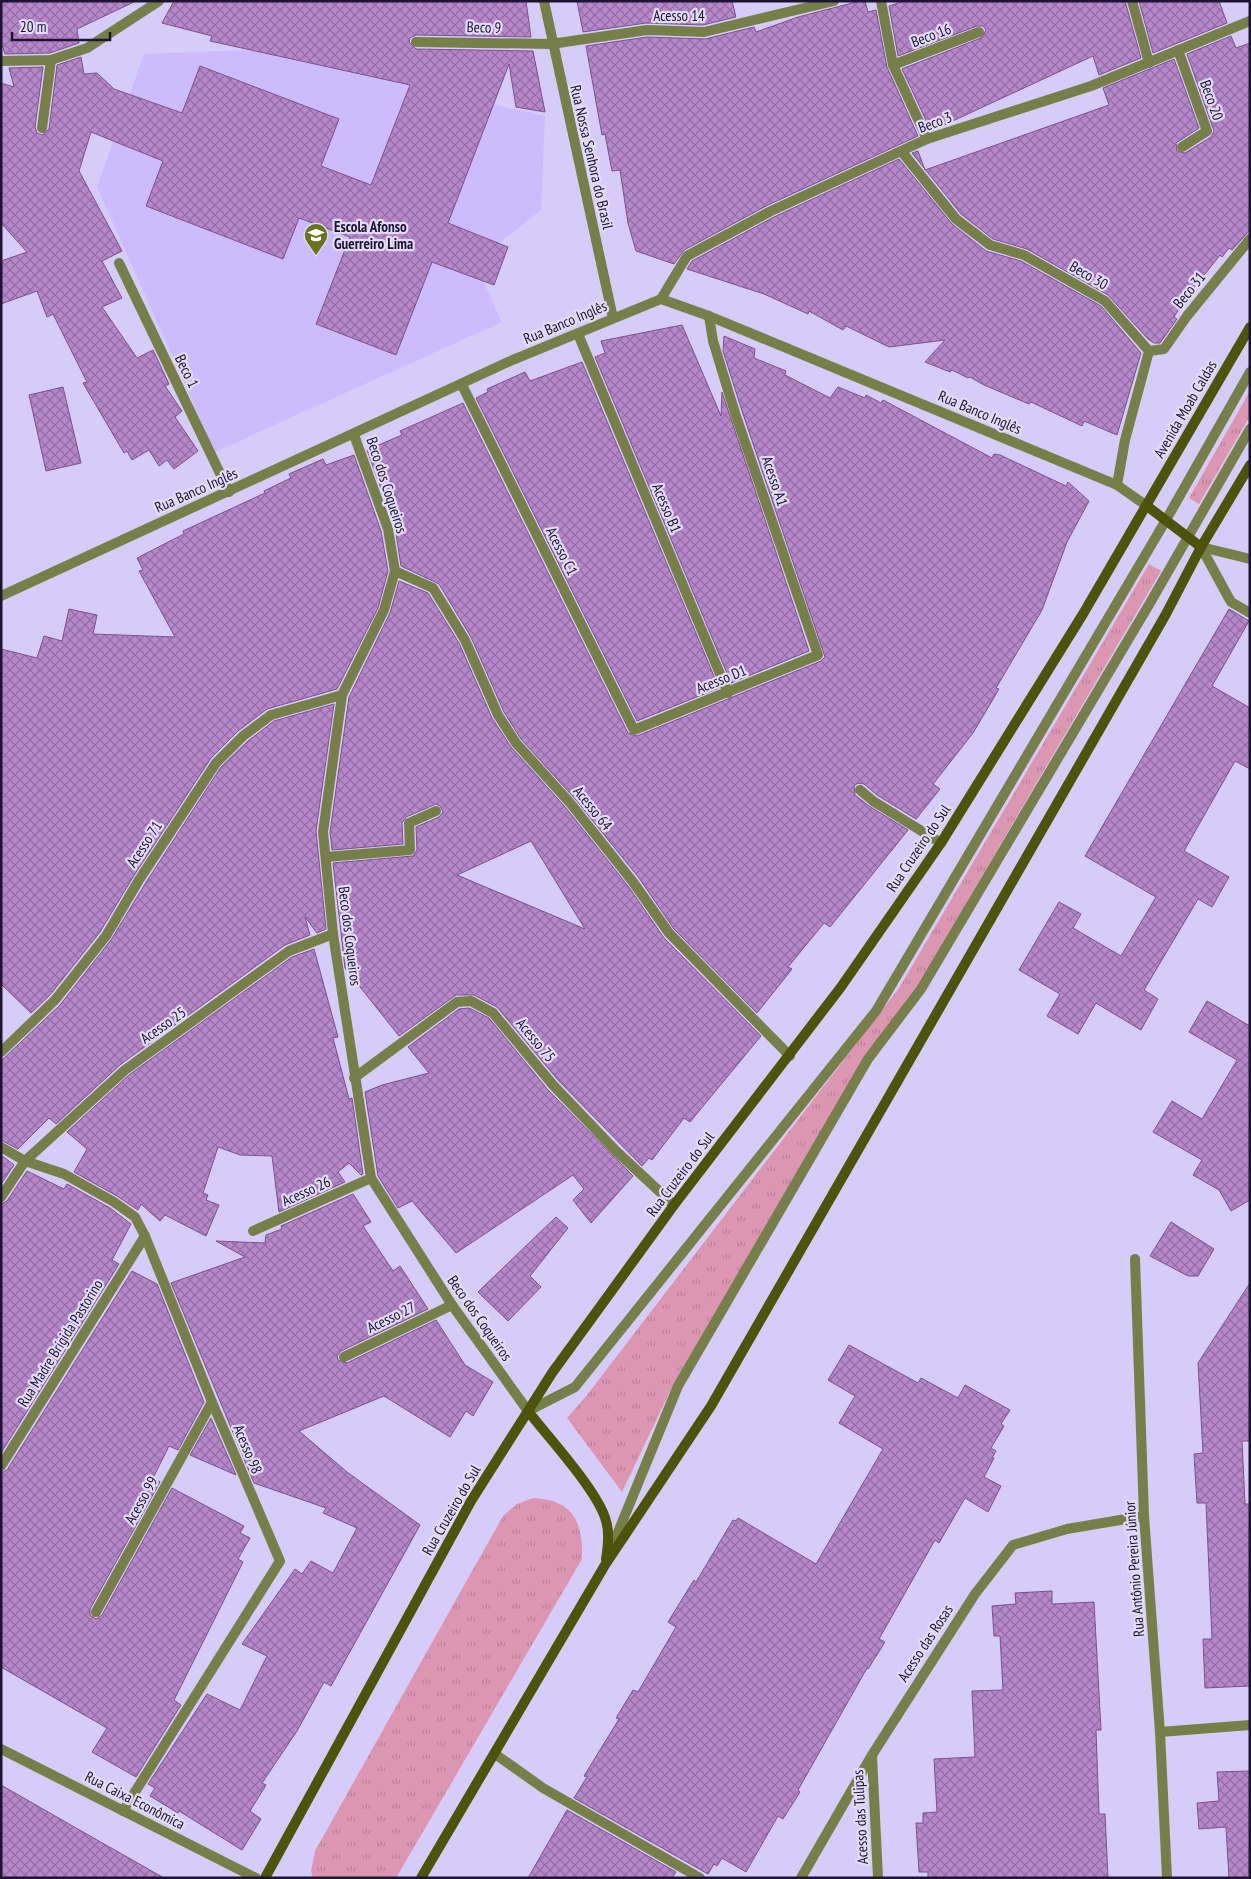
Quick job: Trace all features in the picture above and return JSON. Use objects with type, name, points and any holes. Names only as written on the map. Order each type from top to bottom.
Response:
[{"type":"main road","name":"Avenida Moab Caldas","points":[[1147,506],[1250,327]]},
{"type":"main road","points":[[421,1878],[605,1565],[716,1397],[1157,631],[1201,547],[1250,465]]},
{"type":"main road","points":[[1147,506],[1201,547]]},
{"type":"main road","name":"Rua Cruzeiro do Sul","points":[[265,1878],[472,1502],[552,1373],[674,1205],[790,1056],[941,843],[1083,614],[1147,506]]},
{"type":"main road","points":[[528,1411],[596,1498],[606,1520],[609,1543],[605,1565]]},
{"type":"street","points":[[1,61],[51,60],[87,48],[145,5],[159,1]]},
{"type":"street","name":"Rua Nossa Senhora do Brasil","points":[[544,1],[613,318]]},
{"type":"street","name":"Acesso 14","points":[[552,44],[647,30],[704,32],[834,1]]},
{"type":"street","name":"Beco 16","points":[[881,1],[893,65],[927,139]]},
{"type":"street","points":[[1132,1],[1149,63]]},
{"type":"street","name":"Beco 3","points":[[661,299],[687,256],[771,211],[927,139],[1091,86],[1250,21]]},
{"type":"street","name":"Beco 16","points":[[893,65],[979,32]]},
{"type":"street","name":"Beco 9","points":[[416,42],[552,44]]},
{"type":"street","name":"Beco 20","points":[[1178,50],[1207,131],[1182,147]]},
{"type":"street","points":[[42,128],[51,60]]},
{"type":"street","name":"Beco 30","points":[[902,152],[956,219],[990,245],[1024,255],[1105,301],[1149,351]]},
{"type":"street","name":"Beco 31","points":[[1149,351],[1164,349],[1187,316],[1250,240]]},
{"type":"street","name":"Beco 1","points":[[119,263],[229,492]]},
{"type":"street","name":"Rua Banco Inglês","points":[[1,596],[354,435],[508,362],[661,299],[709,316],[1117,485],[1147,506]]},
{"type":"street","name":"Acesso A1","points":[[709,316],[713,341],[734,412],[818,655]]},
{"type":"street","name":"Acesso B1","points":[[578,334],[728,693]]},
{"type":"street","points":[[1117,485],[1125,440],[1149,351]]},
{"type":"street","points":[[528,1411],[575,1388],[876,1011],[1166,520],[1250,372]]},
{"type":"street","name":"Acesso C1","points":[[462,385],[634,730]]},
{"type":"street","points":[[605,1565],[678,1386],[868,1059],[921,989],[1188,538],[1250,429]]},
{"type":"street","name":"Beco dos Coqueiros","points":[[354,435],[388,529],[395,571],[384,610],[342,695],[323,832],[333,934],[371,1178],[452,1305],[528,1411]]},
{"type":"street","points":[[1201,547],[1250,559]]},
{"type":"street","points":[[1201,547],[1231,602],[1250,613]]},
{"type":"street","name":"Acesso 64","points":[[395,571],[433,588],[465,640],[498,715],[516,743],[583,820],[633,882],[669,933],[790,1056]]},
{"type":"street","name":"Acesso D1","points":[[634,730],[818,655]]},
{"type":"street","name":"Acesso 71","points":[[1,1052],[55,1000],[106,936],[139,880],[216,763],[242,736],[271,716],[342,695]]},
{"type":"street","points":[[860,790],[873,801],[941,843]]},
{"type":"street","points":[[326,857],[410,850],[409,823],[436,811]]},
{"type":"street","name":"Acesso 25","points":[[1,1197],[25,1161],[125,1070],[289,951],[333,934]]},
{"type":"street","name":"Acesso 75","points":[[354,1078],[457,1002],[471,1001],[494,1013],[553,1085],[616,1150],[674,1205]]},
{"type":"street","name":"Acesso 98","points":[[1,1147],[25,1161],[64,1174],[114,1202],[135,1217],[145,1236],[212,1402],[280,1561],[123,1811]]},
{"type":"street","name":"Acesso 26","points":[[253,1231],[371,1178]]},
{"type":"street","name":"Rua Madre Brígida Pastorino","points":[[1,1466],[145,1236]]},
{"type":"street","name":"Rua Antônio Pereira Júnior","points":[[1135,1259],[1144,1516],[1160,1732],[1167,1878]]},
{"type":"street","name":"Acesso 27","points":[[344,1357],[452,1305]]},
{"type":"street","name":"Acesso 99","points":[[96,1612],[212,1402]]},
{"type":"street","name":"Acesso das Rosas","points":[[801,1878],[872,1755],[975,1594],[1013,1546],[1067,1529],[1144,1516]]},
{"type":"street","points":[[1160,1732],[1250,1725]]},
{"type":"street","name":"Rua Caixa Econômica","points":[[1,1749],[256,1878]]},
{"type":"street","points":[[495,1754],[543,1788],[700,1878]]},
{"type":"street","name":"Acesso das Tulipas","points":[[872,1755],[878,1878]]},
{"type":"shaded area","name":"Escola Afonso Guerreiro Lima","points":[[248,50],[545,116],[541,210],[499,243],[508,247],[501,265],[483,281],[502,322],[215,452],[97,187],[144,54]]},
{"type":"green space","points":[[1250,391],[1250,416],[1199,504],[1189,498]]},
{"type":"green space","points":[[1149,564],[1161,571],[919,983],[865,1056],[674,1383],[622,1492],[567,1418],[587,1395],[899,988]]},
{"type":"green space","points":[[533,1498],[558,1503],[573,1515],[580,1534],[582,1559],[396,1878],[313,1878],[311,1871],[315,1851],[503,1516],[517,1504]]},
{"type":"building","points":[[1,1],[136,1],[77,29],[79,43],[50,53],[5,54],[1,41]]},
{"type":"building","points":[[174,1],[526,1],[531,37],[416,35],[410,38],[409,42],[416,49],[533,51],[545,112],[516,107],[509,64],[448,223],[508,247],[494,285],[432,262],[396,355],[316,324],[350,237],[299,218],[283,259],[146,206],[163,161],[91,132],[79,171],[122,251],[102,261],[122,298],[102,307],[137,358],[153,350],[169,384],[165,386],[182,411],[175,417],[198,451],[174,469],[167,460],[159,466],[149,450],[132,460],[127,451],[124,453],[83,383],[87,382],[53,314],[47,317],[37,291],[1,304],[1,261],[27,252],[1,223],[1,83],[14,87],[9,68],[43,67],[35,127],[37,133],[42,135],[49,129],[57,65],[81,57],[84,74],[97,73],[114,89],[182,113],[200,66],[339,119],[321,166],[371,185],[410,85],[210,41],[212,36],[162,23]]},
{"type":"building","points":[[577,1],[732,1],[736,17],[703,25],[646,23],[583,32]]},
{"type":"building","points":[[865,1],[868,12],[876,10],[887,67],[918,136],[768,205],[684,250],[674,264],[636,251],[628,223],[620,170],[612,171],[605,134],[602,135],[586,46],[647,37],[705,39],[754,27],[756,32],[798,17]]},
{"type":"building","points":[[904,1],[1125,1],[1141,58],[1099,75],[1093,56],[931,131],[902,69],[981,38],[986,30],[983,26],[977,26],[898,56],[889,6]]},
{"type":"building","points":[[1139,1],[1219,1],[1227,23],[1153,53]]},
{"type":"building","points":[[1231,36],[1236,48],[1250,43],[1250,230],[1232,250],[1229,248],[1222,257],[1220,255],[1186,298],[1174,317],[1177,319],[1160,343],[1154,343],[1148,339],[1108,295],[1027,249],[993,239],[961,214],[926,170],[1109,105],[1103,88],[1174,59],[1199,128],[1176,143],[1177,151],[1185,153],[1211,137],[1214,131],[1187,54]]},
{"type":"building","points":[[918,151],[924,168],[912,153]]},
{"type":"building","points":[[899,159],[952,224],[986,251],[1021,261],[1101,306],[1141,353],[1117,435],[1084,421],[1082,426],[1031,402],[1029,404],[984,385],[970,377],[968,378],[952,370],[950,372],[925,362],[945,340],[889,347],[846,326],[843,330],[809,311],[808,314],[764,294],[687,269],[692,261],[774,217]]},
{"type":"building","points":[[682,325],[721,416],[722,392],[809,651],[731,683],[595,357],[605,353],[601,341]]},
{"type":"building","points":[[724,336],[755,349],[754,358],[786,371],[785,375],[830,398],[838,387],[865,398],[866,395],[881,403],[883,400],[992,458],[994,454],[1000,455],[1066,486],[1068,482],[1089,501],[1067,542],[1042,610],[996,688],[999,689],[973,733],[933,784],[940,789],[916,819],[877,795],[864,784],[858,783],[854,786],[855,795],[908,830],[830,927],[824,923],[788,967],[792,969],[757,1013],[674,929],[639,878],[576,800],[521,739],[504,712],[471,637],[439,584],[401,566],[395,527],[367,450],[402,435],[400,431],[463,403],[628,733],[637,736],[821,661],[825,657],[723,351]]},
{"type":"building","points":[[582,362],[719,688],[637,721],[476,398],[488,392],[487,389],[525,372],[530,381]]},
{"type":"building","points":[[63,387],[81,463],[46,471],[29,395]]},
{"type":"building","points":[[354,455],[381,531],[388,571],[378,608],[337,689],[267,709],[238,731],[211,758],[133,877],[100,932],[50,995],[31,1013],[1,984],[1,649],[37,658],[44,636],[62,641],[69,609],[97,615],[93,634],[175,637],[139,571],[143,570],[137,558],[184,534],[183,531],[265,493],[264,491],[291,478],[289,474],[323,459],[326,465]]},
{"type":"building","points":[[399,581],[428,593],[459,643],[492,718],[511,747],[566,808],[628,886],[664,938],[761,1036],[690,1122],[684,1118],[652,1160],[649,1158],[642,1166],[558,1080],[497,1007],[474,995],[456,995],[399,1036],[345,968],[333,863],[413,856],[417,850],[416,827],[439,817],[443,812],[440,806],[436,804],[406,817],[402,823],[403,844],[332,850],[330,832],[349,697],[390,613]],"holes":[[[531,841],[585,929],[457,875]]]},
{"type":"building","points":[[1229,609],[1249,621],[1212,686],[1250,708],[1250,769],[1235,761],[1184,851],[1229,877],[1212,907],[1198,899],[1144,990],[1158,999],[1141,1030],[1096,1003],[1078,1034],[1047,1016],[1060,994],[1019,970],[1059,902],[1081,914],[1073,928],[1121,956],[1156,897],[1085,856]]},
{"type":"building","points":[[334,704],[316,831],[326,929],[317,933],[305,917],[310,935],[285,945],[121,1064],[56,1124],[49,1118],[18,1149],[1,1140],[1,1061],[60,1005],[111,940],[221,767],[248,741],[274,721]]},
{"type":"building","points":[[314,949],[338,1037],[333,1038],[349,1099],[352,1098],[363,1174],[361,1175],[349,1163],[338,1172],[345,1182],[279,1212],[272,1156],[240,1155],[218,1147],[203,1193],[208,1195],[206,1200],[219,1205],[206,1236],[165,1215],[160,1221],[141,1204],[138,1210],[74,1172],[87,1149],[67,1132],[129,1075],[292,957]]},
{"type":"building","points":[[1207,1001],[1250,1026],[1250,1200],[1231,1211],[1219,1190],[1193,1175],[1202,1160],[1153,1132],[1172,1101],[1202,1119],[1237,1060],[1189,1032]]},
{"type":"building","points":[[469,1008],[489,1018],[548,1090],[633,1176],[591,1223],[573,1200],[584,1189],[573,1175],[456,1253],[412,1201],[398,1208],[378,1176],[365,1092],[382,1085],[429,1073],[408,1047],[459,1009]]},
{"type":"building","points":[[1,1155],[14,1165],[1,1184]]},
{"type":"building","points":[[27,1171],[64,1189],[67,1184],[110,1208],[131,1224],[112,1260],[119,1264],[1,1453],[1,1204],[7,1201]]},
{"type":"building","points":[[353,1194],[371,1222],[363,1226],[393,1271],[400,1266],[428,1309],[341,1351],[337,1356],[338,1360],[347,1363],[436,1320],[465,1365],[493,1382],[473,1416],[466,1411],[450,1437],[384,1396],[299,1431],[347,1472],[420,1525],[331,1686],[324,1682],[297,1731],[262,1783],[266,1785],[250,1811],[261,1819],[242,1850],[179,1811],[178,1813],[150,1796],[155,1788],[148,1784],[207,1694],[240,1710],[267,1656],[242,1644],[295,1569],[302,1574],[311,1561],[333,1573],[357,1528],[323,1513],[326,1508],[254,1483],[171,1283],[245,1257],[216,1241],[265,1243],[266,1235],[282,1229],[281,1226]]},
{"type":"building","points":[[556,1217],[568,1228],[530,1276],[541,1287],[508,1321],[478,1292]]},
{"type":"building","points":[[1171,1222],[1214,1249],[1198,1276],[1188,1276],[1150,1256]]},
{"type":"building","points":[[132,1271],[157,1284],[204,1402],[178,1450],[169,1446],[153,1478],[160,1482],[90,1609],[90,1615],[96,1619],[102,1615],[172,1488],[244,1526],[240,1533],[250,1538],[238,1559],[243,1562],[174,1700],[181,1705],[136,1777],[92,1752],[107,1728],[1,1667],[1,1473],[7,1470]]},
{"type":"building","points":[[1250,1283],[1250,1441],[1242,1441],[1245,1504],[1250,1504],[1250,1686],[1205,1688],[1203,1639],[1212,1639],[1206,1503],[1197,1503],[1194,1454],[1203,1453],[1198,1363]]},
{"type":"building","points":[[849,1345],[918,1383],[921,1378],[958,1398],[965,1385],[1010,1410],[1001,1424],[1004,1426],[991,1448],[996,1451],[984,1477],[1001,1486],[988,1512],[965,1498],[939,1543],[935,1540],[879,1639],[885,1642],[867,1668],[798,1790],[800,1792],[783,1819],[778,1816],[746,1872],[722,1858],[717,1866],[714,1864],[708,1874],[574,1798],[587,1777],[584,1776],[619,1719],[616,1718],[633,1690],[638,1692],[676,1627],[668,1622],[694,1580],[696,1582],[733,1520],[736,1521],[738,1518],[816,1564],[883,1449],[839,1423],[855,1396],[828,1380]]},
{"type":"building","points":[[211,1418],[236,1475],[190,1455]]},
{"type":"building","points":[[1052,1591],[1052,1604],[1094,1602],[1101,1730],[1096,1730],[1099,1814],[1105,1814],[1108,1878],[928,1878],[928,1872],[919,1872],[916,1823],[923,1823],[923,1813],[937,1812],[934,1759],[975,1757],[972,1691],[1003,1690],[1000,1636],[994,1636],[992,1606],[1016,1604],[1015,1593]]},
{"type":"building","points":[[1250,1771],[1250,1878],[1229,1878],[1226,1827],[1199,1829],[1197,1803],[1219,1801],[1217,1772]]},
{"type":"building","points":[[1,1785],[76,1828],[164,1878],[1,1878]]},
{"type":"building","points":[[567,1810],[676,1872],[672,1878],[528,1878]]},
{"type":"place","name":"Escola Afonso Guerreiro Lima","points":[[316,256]]}]
